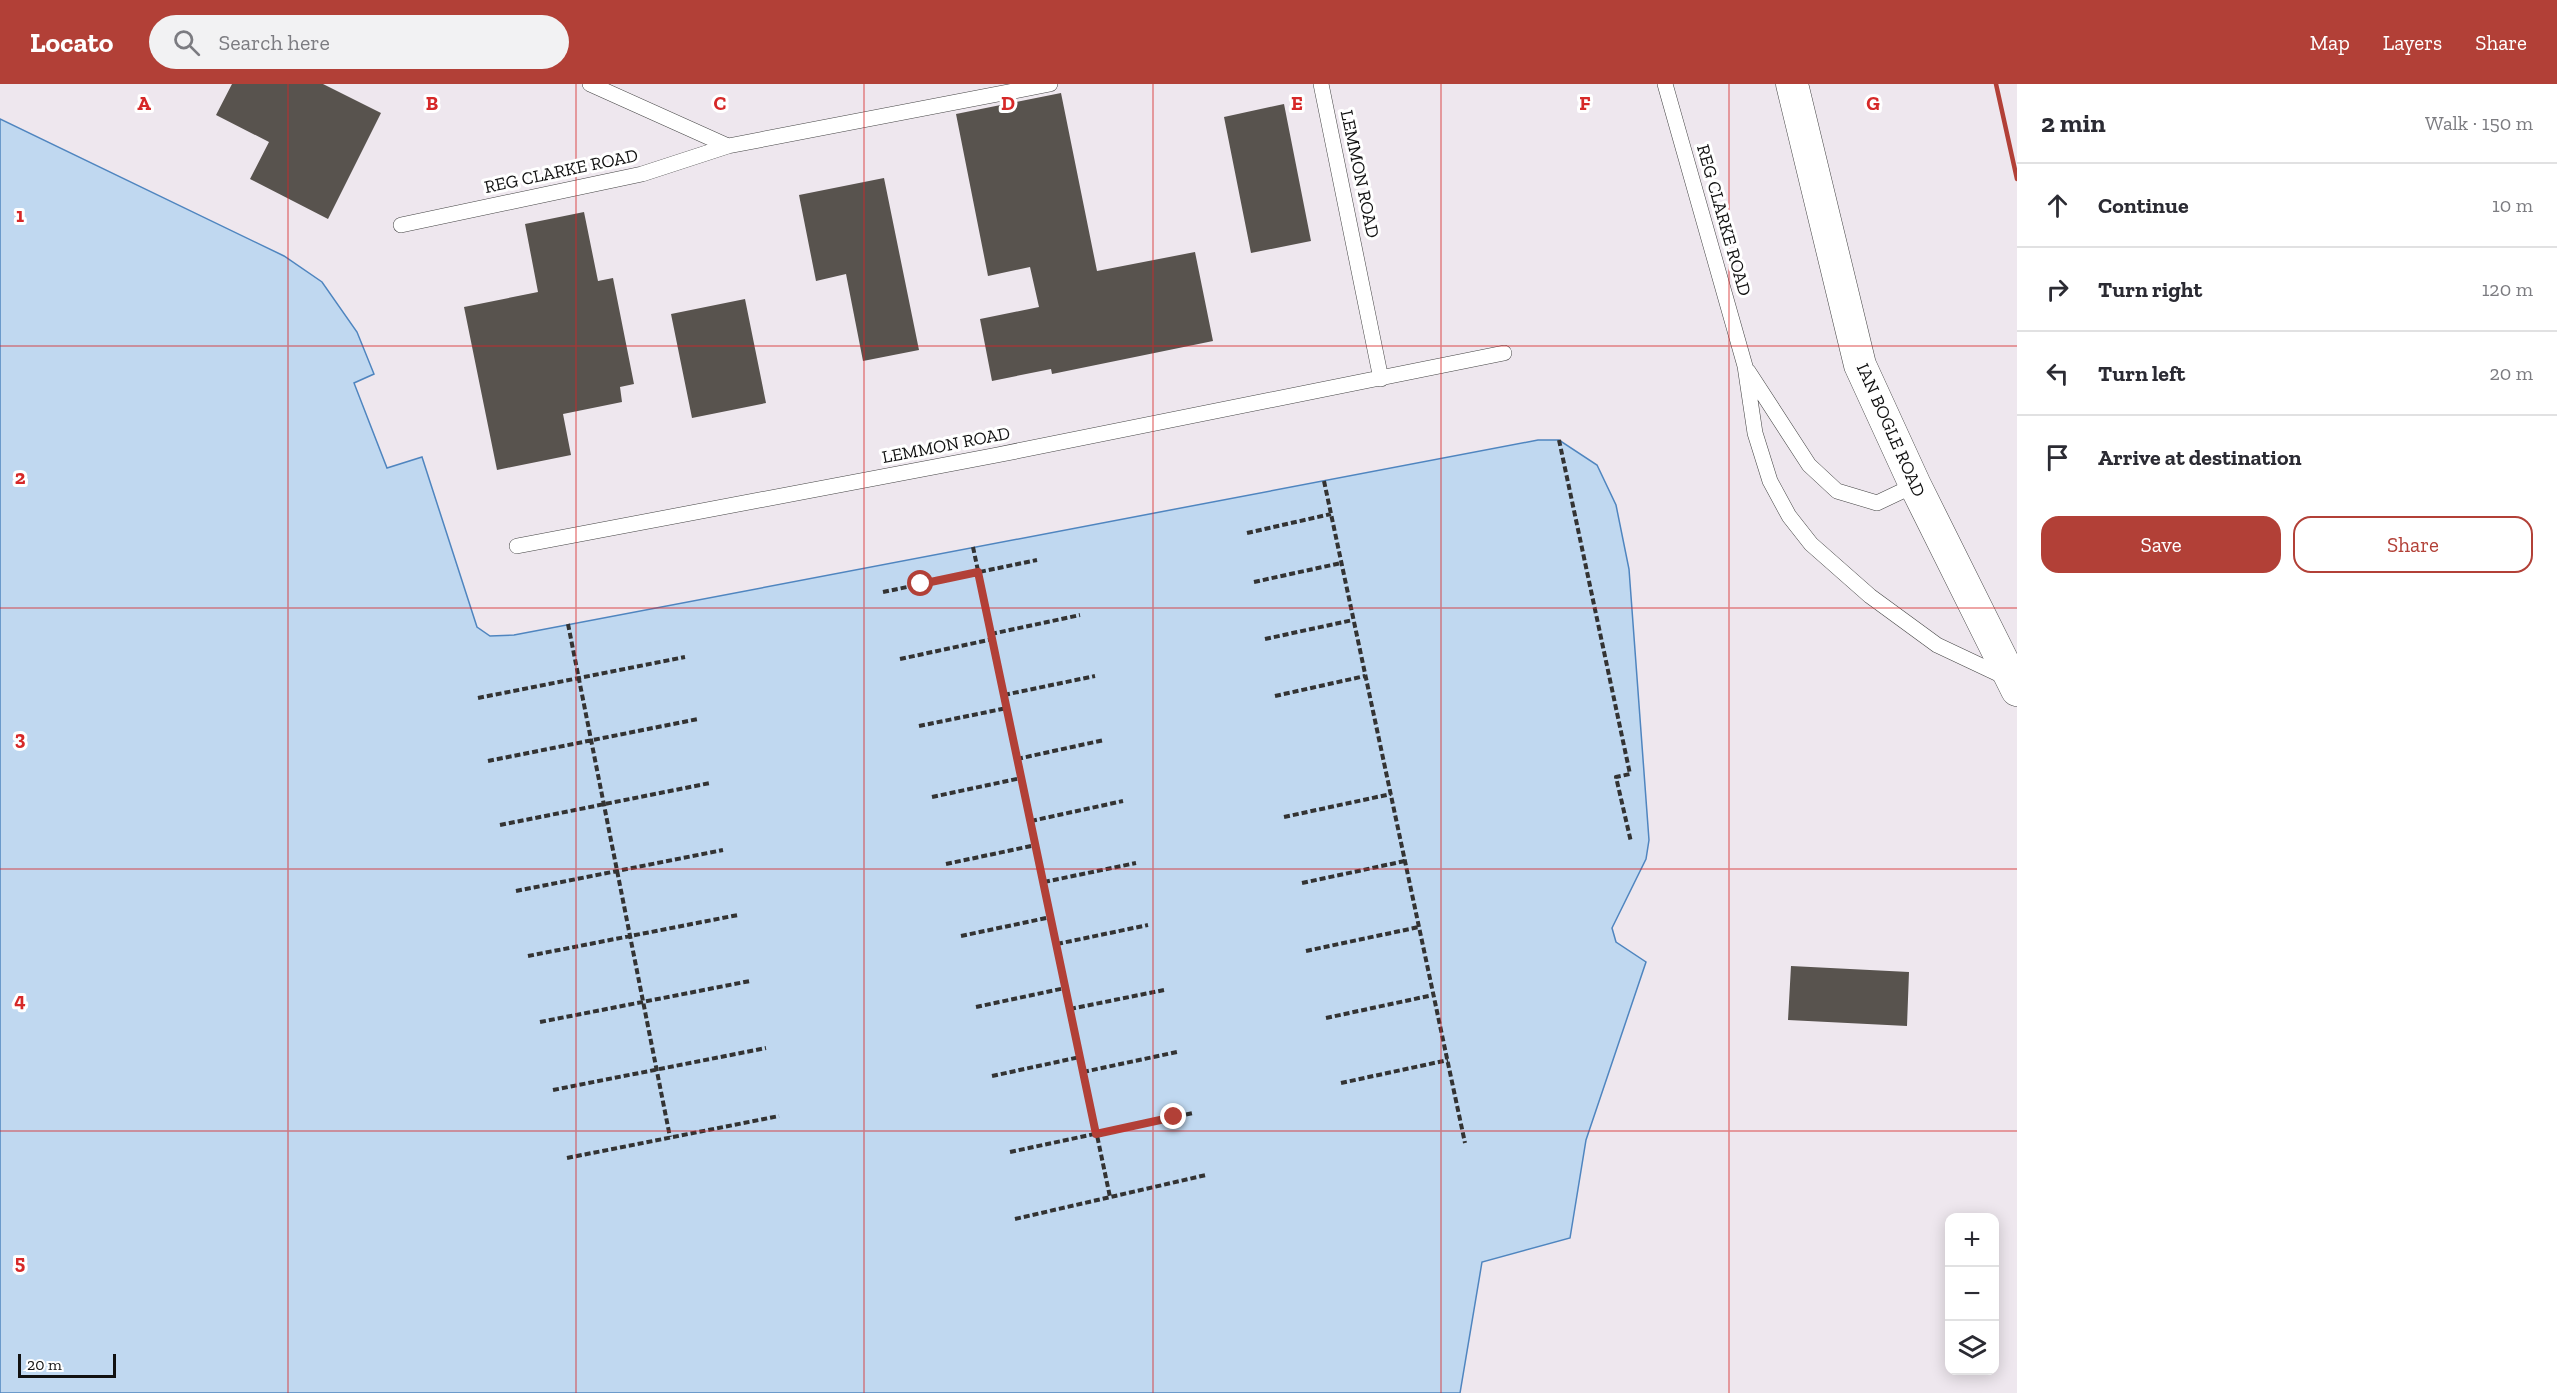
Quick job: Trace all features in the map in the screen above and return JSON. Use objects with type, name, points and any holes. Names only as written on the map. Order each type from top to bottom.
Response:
[{"type":"street","name":"IAN BOGLE ROAD","points":[[1792,84],[1860,364],[1915,485],[2015,685]]},
{"type":"lane","points":[[590,84],[728,146]]},
{"type":"lane","name":"REG CLARKE ROAD","points":[[401,225],[642,174],[728,146],[1050,84]]},
{"type":"lane","name":"LEMMON ROAD","points":[[1321,84],[1381,379]]},
{"type":"lane","name":"REG CLARKE ROAD","points":[[1665,84],[1745,366]]},
{"type":"lane","name":"LEMMON ROAD","points":[[517,546],[1381,379],[1504,352]]},
{"type":"lane","points":[[1745,366],[1809,465],[1837,491],[1877,503],[1915,485]]},
{"type":"lane","points":[[1745,366],[1755,433],[1770,481],[1789,516],[1811,544],[1870,596],[1937,645],[2015,685]]},
{"type":"path","points":[[1559,440],[1629,774],[1616,777],[1631,842]]},
{"type":"path","points":[[1324,480],[1465,1143]]},
{"type":"path","points":[[1247,533],[1331,514]]},
{"type":"path","points":[[973,547],[1110,1197]]},
{"type":"path","points":[[882,592],[1037,560]]},
{"type":"path","points":[[1254,582],[1341,564]]},
{"type":"path","points":[[900,659],[1080,615]]},
{"type":"path","points":[[1265,639],[1353,620]]},
{"type":"path","points":[[568,624],[670,1137]]},
{"type":"path","points":[[478,698],[686,657]]},
{"type":"path","points":[[1004,695],[1095,676]]},
{"type":"path","points":[[1275,696],[1365,676]]},
{"type":"path","points":[[919,726],[1006,708]]},
{"type":"path","points":[[488,761],[698,719]]},
{"type":"path","points":[[1017,759],[1104,740]]},
{"type":"path","points":[[932,797],[1022,778]]},
{"type":"path","points":[[500,825],[710,783]]},
{"type":"path","points":[[1284,817],[1391,794]]},
{"type":"path","points":[[1031,821],[1123,801]]},
{"type":"path","points":[[946,864],[1036,845]]},
{"type":"path","points":[[516,891],[723,850]]},
{"type":"path","points":[[1302,883],[1405,861]]},
{"type":"path","points":[[1044,882],[1136,863]]},
{"type":"path","points":[[528,956],[738,915]]},
{"type":"path","points":[[961,936],[1051,917]]},
{"type":"path","points":[[1057,944],[1148,925]]},
{"type":"path","points":[[1306,951],[1419,927]]},
{"type":"path","points":[[540,1022],[750,981]]},
{"type":"path","points":[[976,1006],[1065,988]]},
{"type":"path","points":[[1070,1009],[1164,990]]},
{"type":"path","points":[[1326,1018],[1434,995]]},
{"type":"path","points":[[553,1090],[766,1048]]},
{"type":"path","points":[[1083,1072],[1177,1053]]},
{"type":"path","points":[[992,1076],[1080,1057]]},
{"type":"path","points":[[1341,1083],[1448,1060]]},
{"type":"path","points":[[1010,1152],[1193,1113]]},
{"type":"path","points":[[567,1158],[779,1116]]},
{"type":"path","points":[[1015,1219],[1206,1175]]},
{"type":"shaded area","points":[[0,84],[2017,84],[2017,1393],[1460,1393],[1482,1262],[1570,1237],[1586,1140],[1646,962],[1616,942],[1612,928],[1646,859],[1616,506],[1597,465],[1559,440],[514,635],[490,636],[477,627],[422,457],[387,468],[354,383],[374,374],[284,256],[0,119]]},
{"type":"water","points":[[0,119],[284,256],[322,282],[357,332],[374,374],[354,383],[387,468],[422,457],[477,627],[490,636],[514,635],[1538,440],[1559,440],[1597,465],[1616,505],[1629,569],[1649,840],[1646,859],[1612,928],[1616,942],[1646,962],[1586,1140],[1570,1238],[1482,1262],[1460,1393],[0,1393]]},
{"type":"building","points":[[232,84],[323,84],[381,113],[328,219],[250,179],[269,142],[216,115]]},
{"type":"building","points":[[1061,93],[1097,271],[1195,252],[1213,341],[1052,374],[1051,369],[992,381],[980,319],[1039,307],[1030,267],[988,276],[956,114]]},
{"type":"building","points":[[1284,104],[1311,241],[1251,253],[1224,117]]},
{"type":"building","points":[[884,178],[919,350],[863,361],[846,274],[816,281],[799,195]]},
{"type":"building","points":[[584,212],[598,281],[613,278],[634,384],[620,387],[622,402],[563,414],[571,455],[497,470],[464,307],[538,292],[525,224]]},
{"type":"building","points":[[745,299],[766,403],[692,418],[671,314]]},
{"type":"building","points":[[1791,966],[1909,972],[1907,1026],[1788,1020]]},
{"type":"railway","points":[[1996,84],[2017,179]]},
{"type":"route","points":[[921,584],[978,572],[1096,1134],[1174,1117]]}]
